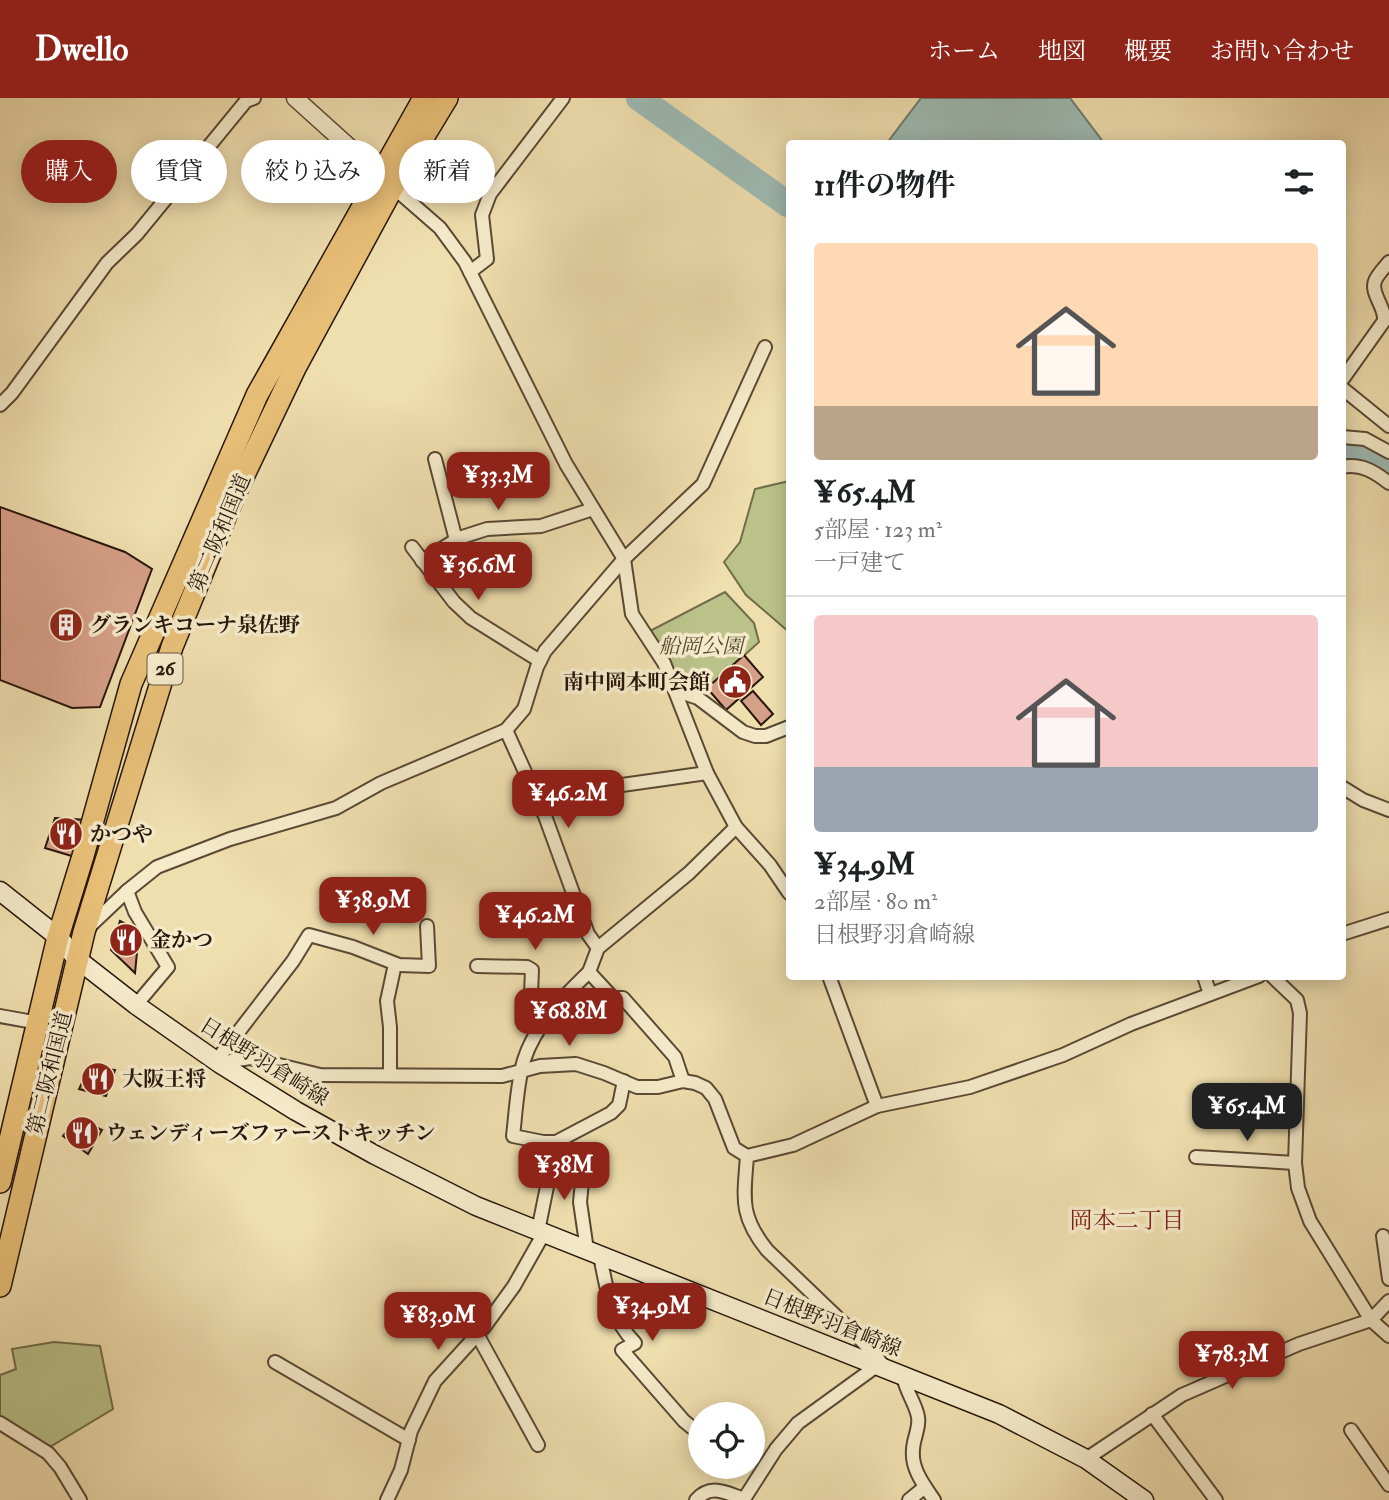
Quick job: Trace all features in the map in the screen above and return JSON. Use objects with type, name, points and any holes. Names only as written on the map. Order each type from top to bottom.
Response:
[{"type":"highway","name":"第二阪和国道","points":[[0,1286],[83,932],[172,647],[233,498],[424,98]]},
{"type":"highway","name":"第二阪和国道","points":[[0,1182],[58,937],[131,684],[257,395],[386,181],[447,98]]},
{"type":"main road","name":"日根野羽倉崎線","points":[[0,891],[58,937],[77,959],[217,1062],[374,1155],[476,1206],[999,1414],[1086,1459],[1144,1500]]},
{"type":"street","points":[[0,405],[12,393],[107,263],[137,234],[246,101],[254,98]]},
{"type":"street","points":[[295,98],[440,229],[470,272],[566,464],[624,559],[632,614],[664,663],[708,773],[736,827],[786,888]]},
{"type":"street","points":[[470,272],[487,259],[482,215],[491,194],[563,98]]},
{"type":"street","points":[[1346,374],[1384,321],[1385,313],[1374,282],[1389,262]]},
{"type":"street","points":[[83,932],[157,867],[230,839],[336,808],[381,783],[506,730],[524,709],[545,651],[624,559],[702,484],[765,347]]},
{"type":"street","points":[[1346,391],[1389,426]]},
{"type":"street","points":[[1346,437],[1365,439],[1389,452]]},
{"type":"street","points":[[435,459],[456,540]]},
{"type":"street","points":[[1346,466],[1365,467],[1389,483]]},
{"type":"street","points":[[422,561],[456,540],[487,529],[541,526],[593,509]]},
{"type":"street","points":[[412,547],[454,602],[471,618],[540,661]]},
{"type":"street","points":[[677,691],[698,698],[743,732],[766,736],[786,728]]},
{"type":"street","points":[[506,730],[539,803],[588,934],[597,948]]},
{"type":"street","points":[[539,803],[622,785],[708,773]]},
{"type":"street","points":[[1346,789],[1363,800],[1389,810]]},
{"type":"street","points":[[624,1081],[618,1105],[611,1112],[556,1142],[513,1136],[524,1058],[546,1019],[566,994],[589,972],[597,948],[689,873],[736,827]]},
{"type":"street","points":[[127,891],[135,912],[168,967],[136,1004]]},
{"type":"street","points":[[1346,933],[1389,919]]},
{"type":"street","points":[[217,1062],[293,961],[309,935],[353,947],[395,964],[429,966],[427,926]]},
{"type":"street","points":[[390,1075],[387,1001],[395,964]]},
{"type":"street","points":[[477,967],[527,967],[532,970],[530,1017],[546,1019]]},
{"type":"street","points":[[589,972],[613,998],[623,998],[667,1047],[675,1057],[683,1081]]},
{"type":"street","points":[[830,980],[877,1105]]},
{"type":"street","points":[[1205,980],[1210,994]]},
{"type":"street","points":[[217,1062],[250,1058],[320,1075],[502,1076],[540,1066],[576,1064],[637,1087],[659,1087],[683,1081],[706,1088],[715,1099],[734,1147],[747,1156],[793,1145],[877,1105],[970,1087],[1063,1055],[1131,1024],[1248,980]]},
{"type":"street","points":[[1276,980],[1297,1000],[1300,1013],[1295,1163],[1298,1188],[1310,1221],[1371,1320],[1389,1336]]},
{"type":"street","points":[[0,1016],[38,1023]]},
{"type":"street","points":[[387,1500],[435,1381],[477,1334],[514,1286],[541,1232],[556,1142]]},
{"type":"street","points":[[585,1153],[580,1202],[615,1317],[622,1330],[635,1343],[622,1350],[688,1424]]},
{"type":"street","points":[[747,1156],[744,1201],[748,1222],[755,1235],[767,1250],[861,1340],[882,1367],[798,1423],[765,1459]]},
{"type":"street","points":[[1196,1157],[1295,1163]]},
{"type":"street","points":[[1383,1236],[1389,1279]]},
{"type":"street","points":[[1086,1459],[1182,1395],[1299,1344],[1371,1320],[1389,1301]]},
{"type":"street","points":[[477,1334],[538,1444]]},
{"type":"street","points":[[275,1362],[409,1440]]},
{"type":"street","points":[[903,1376],[906,1390],[918,1414],[919,1424],[913,1450],[914,1464],[934,1500]]},
{"type":"street","points":[[1152,1414],[1216,1500]]},
{"type":"street","points":[[0,1423],[48,1453],[80,1500]]},
{"type":"street","points":[[1351,1430],[1389,1485]]},
{"type":"street","points":[[696,1500],[703,1493],[716,1489],[744,1499],[752,1479]]},
{"type":"street","points":[[909,1500],[925,1487]]},
{"type":"green space","points":[[786,482],[786,629],[746,595],[724,562],[740,542],[755,489]]},
{"type":"green space","name":"船岡公園","points":[[725,592],[754,623],[759,642],[701,695],[671,666],[650,631]]},
{"type":"green space","points":[[54,1342],[100,1346],[113,1409],[48,1448],[0,1421],[0,1375],[16,1369],[12,1349]]},
{"type":"water","points":[[921,98],[1070,98],[1102,140],[889,140]]},
{"type":"building","name":"グランキコーナ泉佐野","points":[[0,507],[125,552],[152,569],[100,707],[72,708],[0,680]]},
{"type":"building","name":"南中岡本町会館","points":[[744,655],[763,677],[726,710],[707,688]]},
{"type":"building","points":[[753,691],[773,714],[761,725],[741,701]]},
{"type":"building","name":"かつや","points":[[55,818],[87,820],[75,857],[45,848]]},
{"type":"building","name":"金かつ","points":[[120,921],[139,931],[135,973],[111,950]]},
{"type":"building","name":"大阪王将","points":[[90,1066],[115,1070],[106,1096],[79,1089]]},
{"type":"building","name":"ウェンディーズファーストキッチン","points":[[77,1118],[102,1130],[88,1154],[63,1136]]},
{"type":"waterway","points":[[639,98],[786,203]]},
{"type":"waterway","points":[[1346,450],[1357,449],[1389,464]]},
{"type":"place","name":"グランキコーナ泉佐野","points":[[66,625]]},
{"type":"place","name":"南中岡本町会館","points":[[735,682]]},
{"type":"place","name":"かつや","points":[[66,834]]},
{"type":"place","name":"金かつ","points":[[126,940]]},
{"type":"place","name":"大阪王将","points":[[98,1079]]},
{"type":"place","name":"ウェンディーズファーストキッチン","points":[[82,1133]]},
{"type":"district","name":"岡本二丁目","points":[[1127,1220]]}]
